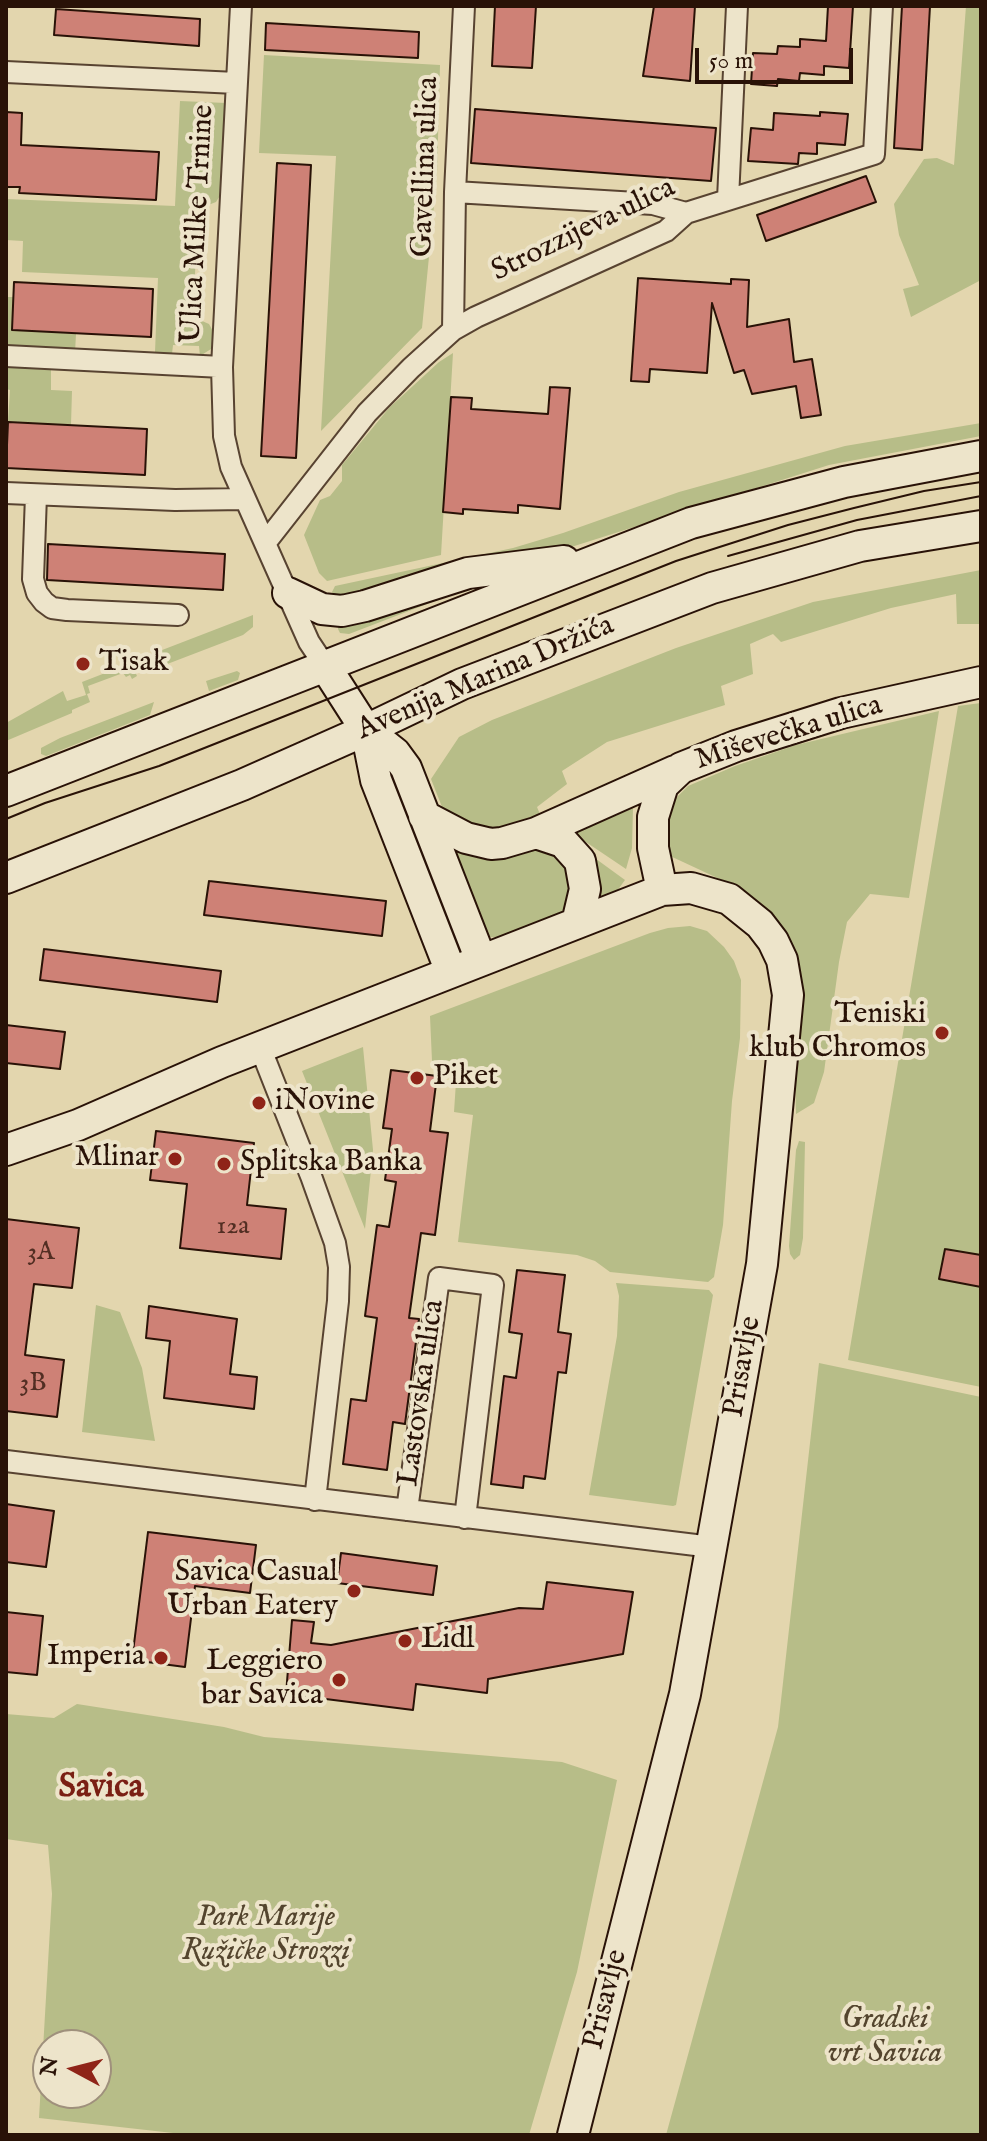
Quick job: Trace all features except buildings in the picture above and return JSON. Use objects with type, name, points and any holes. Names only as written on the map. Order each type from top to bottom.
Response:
[{"type":"street","name":"Ulica Milke Trnine","points":[[241,6],[222,367],[224,436],[231,467],[245,499],[309,642],[325,666]]},
{"type":"street","name":"Gavellina ulica","points":[[453,330],[455,192],[464,6]]},
{"type":"street","points":[[728,199],[737,6]]},
{"type":"street","name":"Strozzijeva ulica","points":[[266,542],[367,413],[453,330],[666,231],[686,213],[874,154],[882,6]]},
{"type":"street","name":"Ulica Milke Trnine","points":[[6,72],[236,83]]},
{"type":"street","points":[[455,192],[653,204],[686,213]]},
{"type":"street","name":"Ulica Milke Trnine","points":[[6,356],[222,367]]},
{"type":"street","points":[[6,791],[691,523],[844,482],[981,456]]},
{"type":"street","points":[[6,493],[175,500],[245,499]]},
{"type":"street","points":[[36,495],[33,579],[37,593],[44,602],[52,608],[67,610],[178,615]]},
{"type":"street","name":"Avenija Marina Držića","points":[[6,878],[242,785],[462,684],[712,588],[860,546],[981,526]]},
{"type":"street","points":[[288,593],[322,609],[342,611],[468,573],[598,558]]},
{"type":"street","points":[[325,666],[366,730],[395,753],[406,768],[481,960]]},
{"type":"street","name":"Miševečka ulica","points":[[662,890],[653,848],[653,817],[663,785],[681,768],[736,746],[841,713],[981,682]]},
{"type":"street","points":[[6,1150],[78,1125],[260,1047],[451,972],[376,780],[366,730]]},
{"type":"street","points":[[424,816],[479,843],[502,843],[536,833],[681,768]]},
{"type":"street","points":[[536,833],[563,842],[580,861],[585,889],[577,923]]},
{"type":"street","name":"Prisavlje","points":[[451,972],[662,890],[691,888],[729,899],[745,910],[773,941],[782,960],[788,995],[762,1264],[712,1547],[671,1751],[573,2135]]},
{"type":"street","points":[[260,1047],[311,1176],[335,1243],[339,1267],[338,1301],[315,1500]]},
{"type":"street","name":"Lastovska ulica","points":[[407,1510],[439,1278],[493,1285],[465,1518]]},
{"type":"street","name":"Lastovska ulica","points":[[6,1461],[712,1547]]},
{"type":"green space","points":[[966,6],[981,6],[981,280],[911,317],[903,289],[919,285],[899,235],[894,204],[924,159],[937,158],[954,165]]},
{"type":"green space","points":[[264,55],[440,65],[437,175],[422,328],[321,431],[336,156],[259,153]]},
{"type":"green space","points":[[180,101],[226,103],[221,194],[216,202],[198,209],[193,317],[209,324],[214,333],[211,349],[200,356],[199,346],[173,345],[172,354],[155,352],[158,278],[22,272],[23,241],[6,240],[6,199],[175,206]]},
{"type":"green space","points":[[6,297],[13,297],[12,330],[76,334],[75,353],[6,350]]},
{"type":"green space","points":[[453,353],[441,555],[327,581],[319,573],[304,535],[320,500],[330,496],[342,481],[342,465],[389,408]]},
{"type":"green space","points":[[6,367],[51,370],[51,390],[72,391],[71,425],[8,422],[10,390],[6,389]]},
{"type":"green space","points":[[981,423],[981,436],[829,465],[565,549],[357,596],[335,596],[332,592],[335,586],[513,548],[679,492],[845,446]]},
{"type":"green space","points":[[981,570],[981,624],[957,624],[956,594],[891,608],[781,642],[773,634],[750,644],[753,674],[721,686],[725,705],[607,742],[562,771],[567,784],[537,807],[542,819],[505,833],[454,820],[442,807],[431,779],[459,737],[492,720],[676,648],[813,602]]},
{"type":"green space","points":[[463,588],[349,634],[340,633],[338,629],[338,625]]},
{"type":"green space","points":[[253,615],[253,627],[243,635],[149,671],[144,657]]},
{"type":"green space","points":[[131,663],[137,676],[132,679],[123,673],[88,686],[90,702],[6,741],[6,723],[63,691],[67,701],[86,695],[82,682]]},
{"type":"green space","points":[[237,671],[240,673],[238,680],[209,691],[206,681]]},
{"type":"green space","points":[[154,702],[150,715],[46,756],[41,754],[41,748],[60,738]]},
{"type":"green space","name":"Teniski klub Chromos","points":[[981,703],[981,1387],[848,1360],[958,706]]},
{"type":"green space","points":[[939,711],[909,898],[870,894],[847,922],[824,1072],[814,1103],[796,1114],[800,970],[785,936],[762,904],[726,882],[668,855],[663,842],[668,806],[688,786],[735,766],[796,745]]},
{"type":"green space","points":[[633,808],[632,848],[626,869],[577,836],[576,832]]},
{"type":"green space","points":[[543,844],[572,865],[571,903],[564,911],[503,938],[490,937],[484,931],[451,845]]},
{"type":"green space","points":[[581,848],[625,880],[617,891],[598,900]]},
{"type":"green space","points":[[690,926],[707,931],[724,947],[734,961],[741,980],[740,1038],[723,1225],[714,1277],[708,1282],[610,1272],[595,1261],[577,1255],[458,1242],[473,1115],[454,1112],[457,1067],[432,1061],[430,1016],[650,933]]},
{"type":"green space","points":[[363,1047],[373,1150],[365,1229],[302,1071]]},
{"type":"green space","points":[[799,1141],[805,1142],[803,1238],[800,1255],[794,1260],[789,1246]]},
{"type":"green space","points":[[616,1283],[709,1290],[713,1295],[676,1505],[673,1506],[589,1495],[617,1336],[619,1296]]},
{"type":"green space","points":[[96,1305],[120,1312],[142,1368],[155,1441],[82,1432]]},
{"type":"green space","name":"Gradski vrt Savica","points":[[819,1363],[981,1397],[981,2135],[666,2135],[778,1727]]},
{"type":"green space","name":"Park Marije Ružičke Strozzi","points":[[77,1704],[224,1727],[264,1737],[562,1762],[617,1780],[577,1972],[529,2135],[191,2135],[39,2118],[40,2109],[112,2109],[112,2029],[44,2029],[52,1894],[48,1845],[6,1839],[6,1714],[54,1718]]},
{"type":"tram line","points":[[6,819],[159,766],[676,561],[788,525],[924,491],[981,482]]},
{"type":"tram line","points":[[728,556],[857,520],[981,496]]},
{"type":"place","name":"Tisak","points":[[83,664]]},
{"type":"place","name":"Teniski klub Chromos","points":[[942,1033]]},
{"type":"place","name":"Piket","points":[[417,1078]]},
{"type":"place","name":"iNovine","points":[[259,1103]]},
{"type":"place","name":"Mlinar","points":[[175,1159]]},
{"type":"place","name":"Splitska Banka","points":[[224,1164]]},
{"type":"place","name":"Savica Casual Urban Eatery","points":[[354,1591]]},
{"type":"place","name":"Lidl","points":[[405,1641]]},
{"type":"place","name":"Imperia","points":[[161,1658]]},
{"type":"place","name":"Leggiero bar Savica","points":[[339,1680]]},
{"type":"district","name":"Savica","points":[[101,1789]]}]
